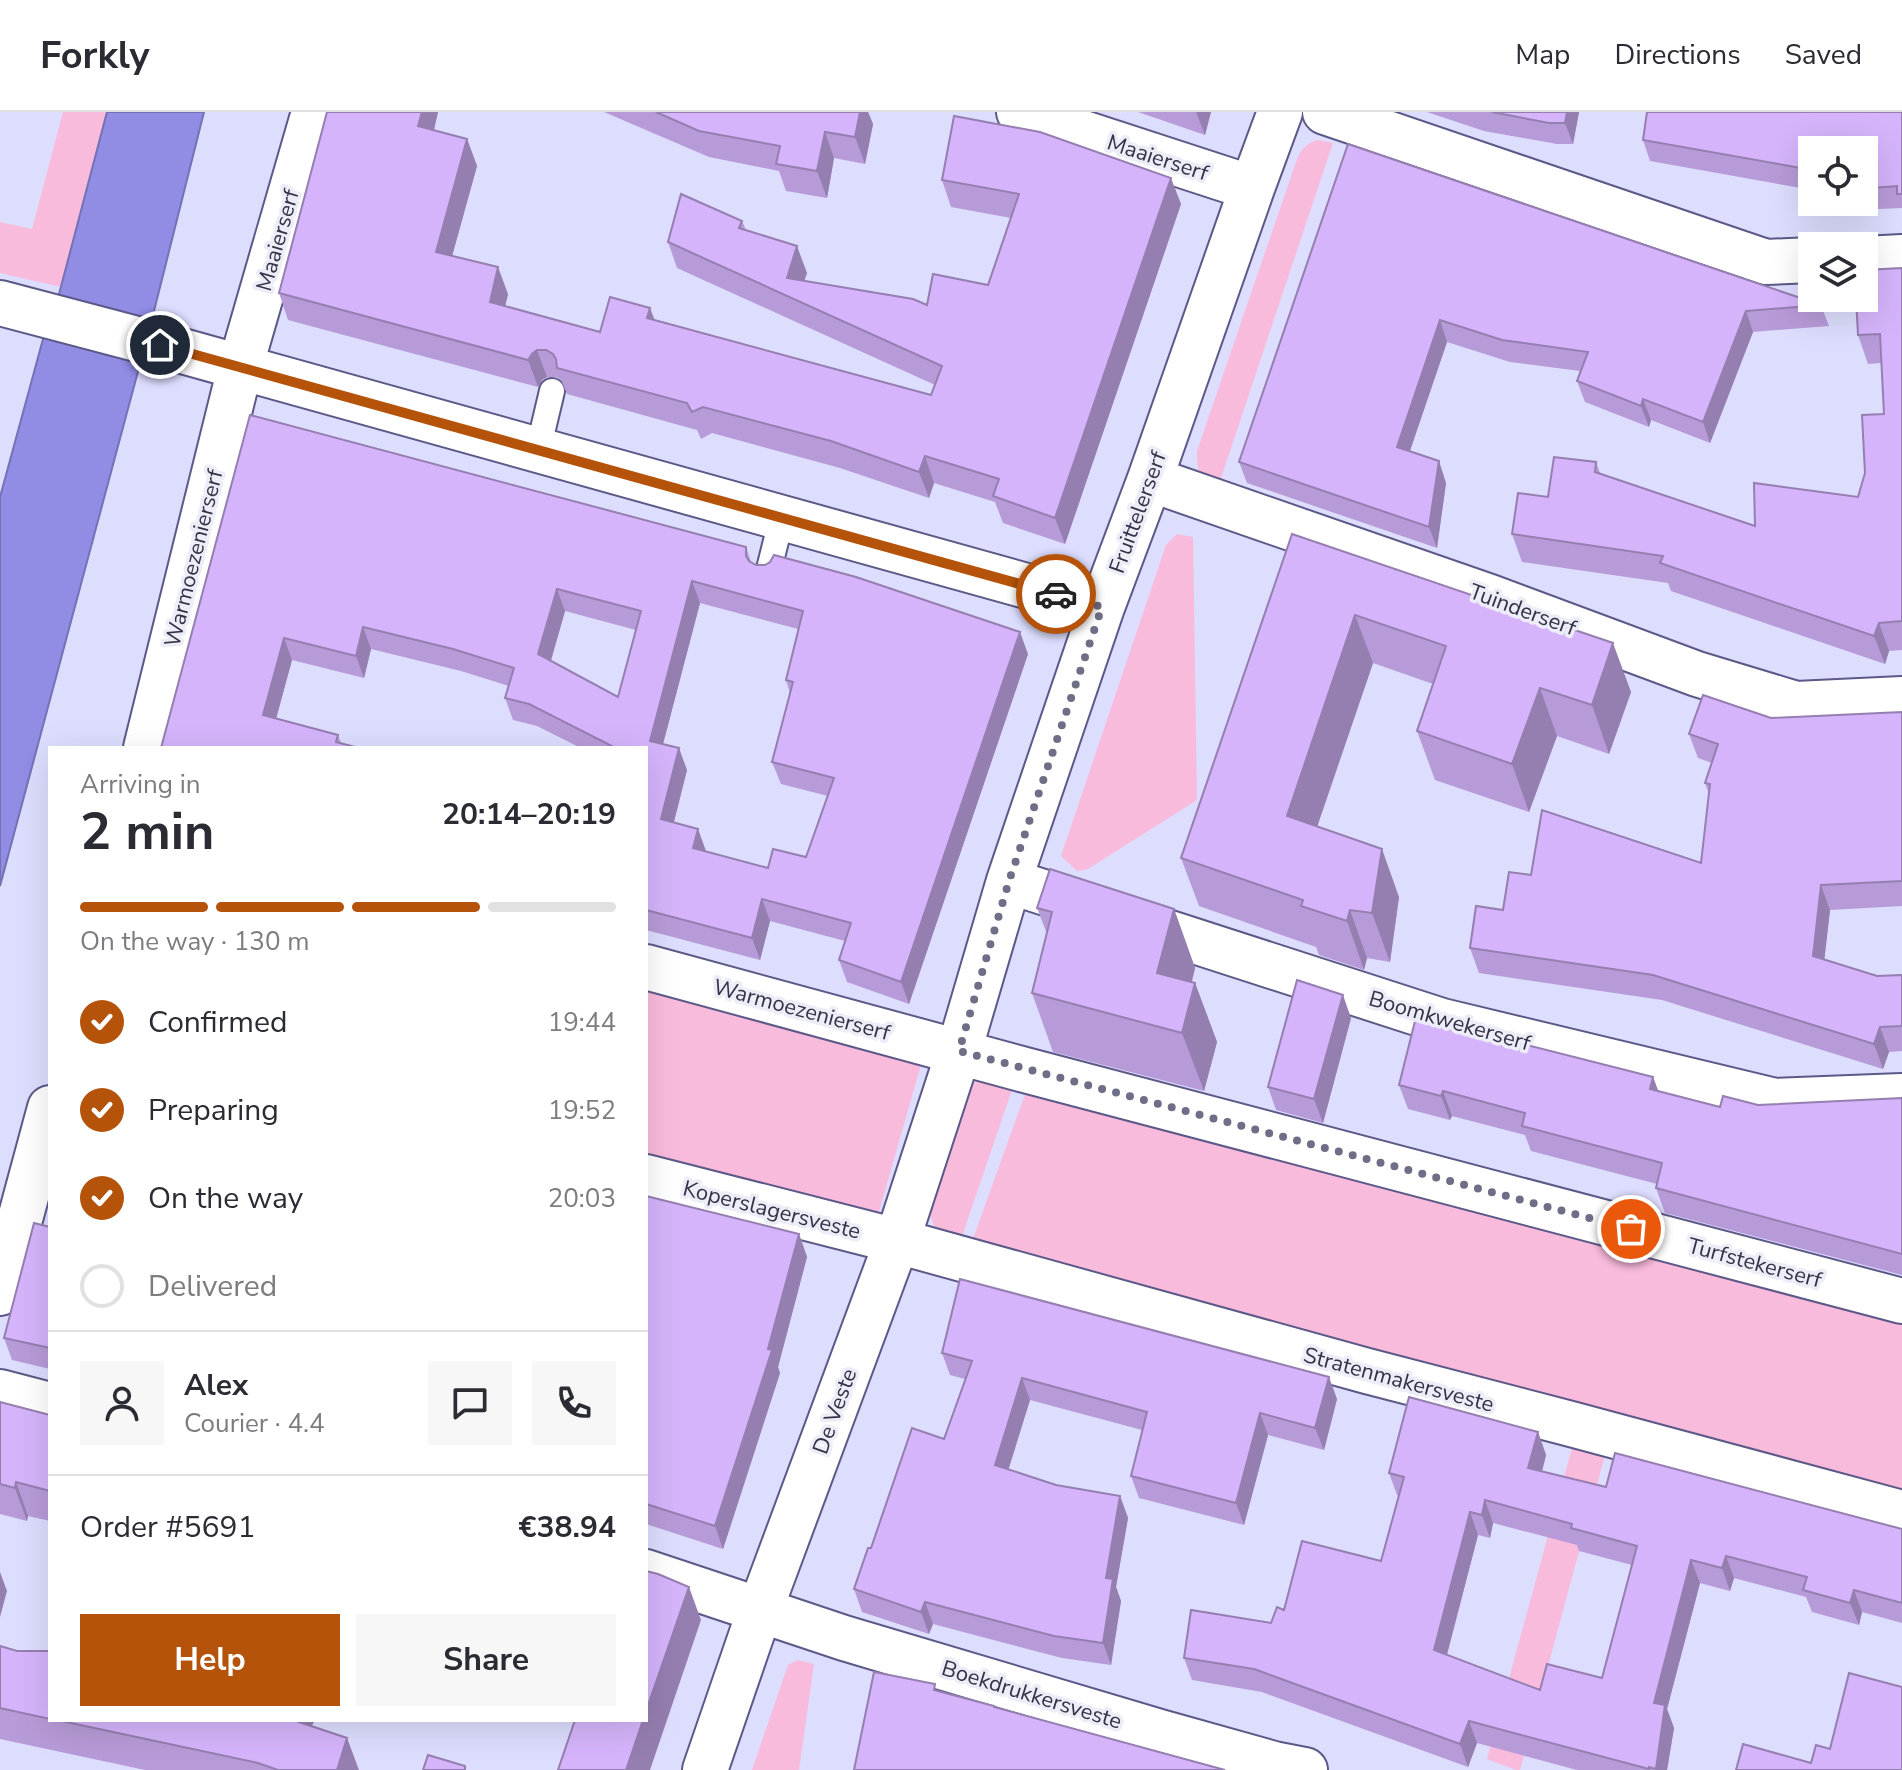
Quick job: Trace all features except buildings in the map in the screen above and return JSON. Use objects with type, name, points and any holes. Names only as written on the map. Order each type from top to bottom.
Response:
[{"type":"street","name":"Maaierserf","points":[[240,368],[314,112]]},
{"type":"street","name":"Maaierserf","points":[[1019,112],[1252,188]]},
{"type":"street","name":"Fruittelerserf","points":[[959,1051],[1009,881],[1102,607],[1280,112]]},
{"type":"street","points":[[1325,112],[1766,262],[1798,261]]},
{"type":"street","points":[[1878,258],[1902,257]]},
{"type":"street","points":[[15,307],[1102,607]]},
{"type":"street","name":"Warmoezenierserf","points":[[146,746],[240,368]]},
{"type":"street","name":"Tuinderserf","points":[[1150,479],[1490,597],[1697,674],[1796,704],[1902,699]]},
{"type":"street","name":"Boomkwekerserf","points":[[1009,881],[1442,1021],[1775,1101],[1902,1096]]},
{"type":"street","name":"Warmoezenierserf","points":[[648,968],[959,1051]]},
{"type":"street","name":"De Veste","points":[[705,1770],[760,1610],[897,1241],[959,1051]]},
{"type":"street","name":"Turfstekerserf","points":[[959,1051],[1902,1301]]},
{"type":"street","points":[[0,1293],[48,1115]]},
{"type":"street","name":"Koperslagersveste","points":[[648,1178],[897,1241]]},
{"type":"street","name":"Stratenmakersveste","points":[[897,1241],[1367,1371],[1902,1513]]},
{"type":"street","points":[[0,1392],[48,1404]]},
{"type":"street","name":"Boekdrukkersveste","points":[[648,1573],[858,1642],[1160,1732],[1305,1770]]},
{"type":"lane","points":[[538,450],[552,391]]},
{"type":"lane","points":[[768,573],[782,517]]},
{"type":"shaded area","points":[[63,112],[107,112],[61,287],[0,273],[0,222],[32,229]]},
{"type":"shaded area","points":[[107,112],[204,112],[151,323],[0,886],[0,497],[46,328],[58,298]]},
{"type":"shaded area","points":[[1318,140],[1333,143],[1218,487],[1200,473],[1197,451],[1299,154]]},
{"type":"shaded area","points":[[1177,534],[1193,537],[1197,800],[1088,869],[1077,871],[1061,856],[1166,545]]},
{"type":"shaded area","points":[[648,989],[921,1065],[878,1215],[648,1158]]},
{"type":"shaded area","points":[[983,1078],[1014,1084],[959,1245],[935,1229],[925,1200],[970,1085]]},
{"type":"shaded area","points":[[1028,1086],[1902,1322],[1902,1492],[970,1247]]},
{"type":"shaded area","points":[[1572,1448],[1605,1455],[1520,1770],[1516,1770],[1487,1759]]},
{"type":"shaded area","points":[[798,1660],[814,1664],[799,1770],[752,1770],[788,1665]]},
{"type":"way so far","points":[[1056,594],[1102,607],[1009,881],[959,1051],[1631,1229]]},
{"type":"route","points":[[160,345],[1056,594]]}]
